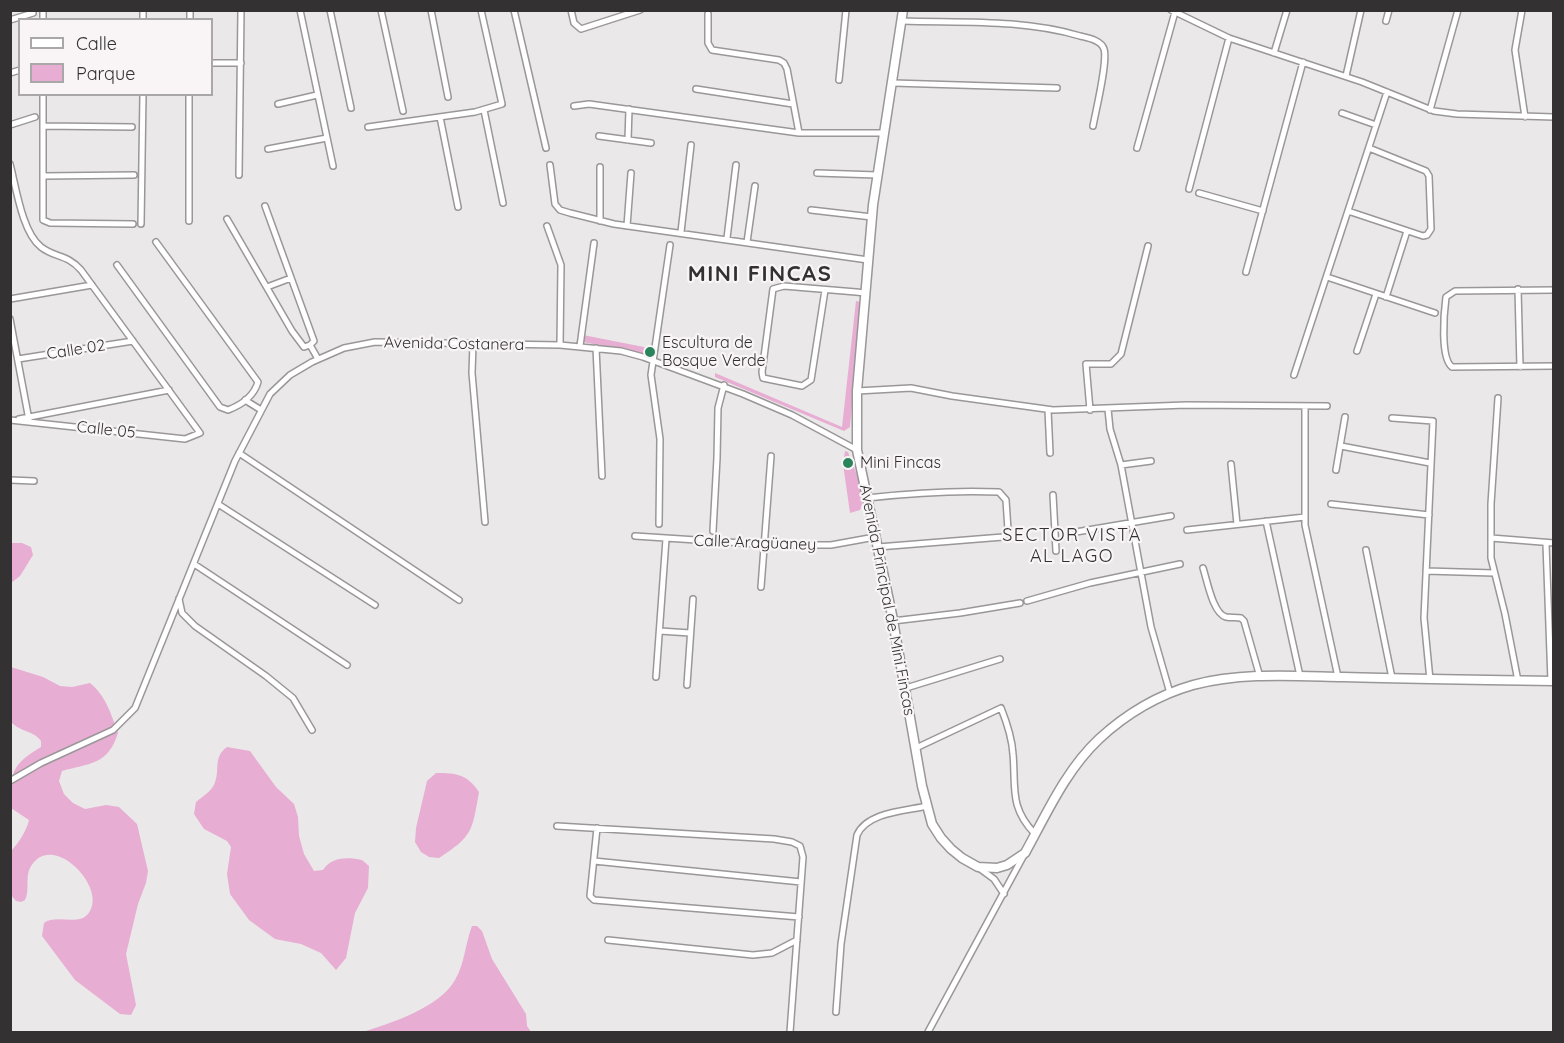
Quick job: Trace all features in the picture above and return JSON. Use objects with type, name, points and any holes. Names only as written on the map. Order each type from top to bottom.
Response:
[{"type":"street","points":[[239,175],[242,10]]},
{"type":"street","points":[[300,10],[333,166]]},
{"type":"street","points":[[330,10],[351,108]]},
{"type":"street","points":[[381,10],[404,111]]},
{"type":"street","points":[[431,10],[448,97]]},
{"type":"street","points":[[368,127],[498,106],[502,101],[481,10]]},
{"type":"street","points":[[514,10],[546,148]]},
{"type":"street","points":[[571,10],[574,23],[581,29],[640,10]]},
{"type":"street","points":[[839,80],[846,10]]},
{"type":"street","name":"Avenida Principal de Mini Fincas","points":[[903,10],[872,217],[857,391],[857,450],[932,824],[940,838],[962,858],[978,867]]},
{"type":"street","points":[[1274,53],[1287,10]]},
{"type":"street","points":[[1346,76],[1361,10]]},
{"type":"street","points":[[1386,21],[1389,10]]},
{"type":"street","points":[[1430,110],[1458,10]]},
{"type":"street","points":[[1522,10],[1515,50],[1525,117]]},
{"type":"street","points":[[1137,148],[1173,11],[1229,38],[1346,76],[1430,110],[1457,114],[1554,117]]},
{"type":"street","points":[[10,20],[33,13]]},
{"type":"street","points":[[708,14],[710,47],[720,51],[782,61],[787,69],[799,133]]},
{"type":"street","points":[[902,21],[1023,24],[1070,33],[1098,42],[1104,48],[1103,73],[1093,126]]},
{"type":"street","points":[[1189,189],[1229,38]]},
{"type":"street","points":[[1246,272],[1303,62]]},
{"type":"street","points":[[213,63],[242,63]]},
{"type":"street","points":[[893,83],[1057,88]]},
{"type":"street","points":[[696,89],[794,104]]},
{"type":"street","points":[[1294,375],[1387,92]]},
{"type":"street","points":[[278,104],[317,95]]},
{"type":"street","points":[[43,96],[42,217],[46,222],[133,224]]},
{"type":"street","points":[[141,224],[143,96]]},
{"type":"street","points":[[189,96],[189,220]]},
{"type":"street","points":[[574,106],[589,104],[799,133],[885,133]]},
{"type":"street","points":[[628,140],[629,109]]},
{"type":"street","points":[[484,110],[503,203]]},
{"type":"street","points":[[1341,113],[1376,125]]},
{"type":"street","points":[[10,125],[35,117]]},
{"type":"street","points":[[440,117],[458,207]]},
{"type":"street","points":[[43,126],[132,127]]},
{"type":"street","points":[[599,136],[651,143]]},
{"type":"street","points":[[268,149],[327,138]]},
{"type":"street","points":[[681,232],[692,145]]},
{"type":"street","points":[[1348,211],[1425,236],[1431,229],[1428,173],[1421,167],[1369,148]]},
{"type":"street","points":[[10,164],[31,235],[40,246],[49,252],[72,260],[169,390],[28,419],[10,319]]},
{"type":"street","points":[[550,165],[553,201],[557,207],[600,221],[868,260]]},
{"type":"street","points":[[727,238],[736,165]]},
{"type":"street","points":[[600,167],[600,221]]},
{"type":"street","points":[[627,226],[631,173]]},
{"type":"street","points":[[817,173],[877,175]]},
{"type":"street","points":[[43,176],[134,175]]},
{"type":"street","points":[[747,242],[755,186]]},
{"type":"street","points":[[1199,194],[1263,211]]},
{"type":"street","points":[[227,219],[298,341],[304,347],[310,345],[314,341],[265,206]]},
{"type":"street","points":[[811,210],[872,217]]},
{"type":"street","points":[[546,226],[561,265],[560,345]]},
{"type":"street","points":[[1386,297],[1407,231]]},
{"type":"street","points":[[117,265],[220,407],[228,410],[245,400],[254,391],[258,382],[156,242]]},
{"type":"street","points":[[580,346],[594,243]]},
{"type":"street","points":[[659,524],[660,439],[651,383],[670,245]]},
{"type":"street","points":[[1090,410],[1086,364],[1112,364],[1121,354],[1148,246]]},
{"type":"street","points":[[1327,277],[1436,314]]},
{"type":"street","points":[[267,287],[291,278]]},
{"type":"street","points":[[10,299],[92,285]]},
{"type":"street","points":[[825,290],[812,380],[802,386],[764,378],[762,372],[773,289],[784,286],[865,293]]},
{"type":"street","points":[[1518,289],[1520,367]]},
{"type":"street","points":[[1554,290],[1455,291],[1447,295],[1444,316],[1445,355],[1447,363],[1452,367],[1554,366]]},
{"type":"street","points":[[1357,351],[1376,294]]},
{"type":"street","name":"Calle 02","points":[[18,359],[133,341]]},
{"type":"street","name":"Avenida Costanera","points":[[10,781],[100,737],[126,719],[139,699],[238,453],[261,410],[282,381],[298,369],[344,348],[364,343],[473,344],[560,345],[621,351],[724,386],[792,416],[857,450]]},
{"type":"street","points":[[473,344],[472,373],[484,522]]},
{"type":"street","points":[[310,345],[318,359]]},
{"type":"street","points":[[597,348],[602,476]]},
{"type":"street","points":[[713,531],[718,408],[724,386]]},
{"type":"street","points":[[857,391],[911,388],[1048,410],[1186,405],[1328,406]]},
{"type":"street","name":"Calle 05","points":[[11,420],[28,419],[185,439],[200,433],[169,390]]},
{"type":"street","points":[[1498,398],[1491,558],[1518,681]]},
{"type":"street","points":[[245,400],[261,410]]},
{"type":"street","points":[[1305,406],[1305,517],[1313,567],[1338,677]]},
{"type":"street","points":[[1108,408],[1110,429],[1121,465],[1151,627],[1170,693]]},
{"type":"street","points":[[1048,410],[1050,453]]},
{"type":"street","points":[[1336,470],[1345,417]]},
{"type":"street","points":[[1392,418],[1433,421],[1424,618],[1430,680]]},
{"type":"street","points":[[1341,446],[1430,463]]},
{"type":"street","points":[[238,453],[459,600]]},
{"type":"street","points":[[761,587],[771,456]]},
{"type":"street","points":[[1121,465],[1151,462]]},
{"type":"street","points":[[1231,464],[1237,524]]},
{"type":"street","points":[[10,480],[34,481]]},
{"type":"street","points":[[867,498],[916,493],[999,492],[1006,500],[1008,530],[1003,537],[878,547]]},
{"type":"street","points":[[1053,495],[1056,552]]},
{"type":"street","points":[[218,504],[375,604]]},
{"type":"street","points":[[1331,504],[1429,514]]},
{"type":"street","points":[[1077,532],[1171,516]]},
{"type":"street","points":[[1187,530],[1305,517]]},
{"type":"street","points":[[1266,521],[1300,676]]},
{"type":"street","name":"Calle Aragüaney","points":[[635,536],[766,545],[831,545],[875,537]]},
{"type":"street","points":[[656,676],[666,538]]},
{"type":"street","points":[[1491,538],[1554,543]]},
{"type":"street","points":[[928,1032],[1067,778],[1092,746],[1131,713],[1170,693],[1213,681],[1260,677],[1552,681],[1546,544]]},
{"type":"street","points":[[1366,550],[1392,678]]},
{"type":"street","points":[[194,564],[264,608],[347,665]]},
{"type":"street","points":[[1027,601],[1090,583],[1180,564]]},
{"type":"street","points":[[1203,568],[1214,603],[1221,614],[1229,618],[1241,618],[1244,621],[1260,677]]},
{"type":"street","points":[[1426,571],[1494,573]]},
{"type":"street","points":[[179,599],[182,613],[195,626],[293,698],[312,730]]},
{"type":"street","points":[[687,685],[693,599]]},
{"type":"street","points":[[893,621],[1020,603]]},
{"type":"street","points":[[660,631],[690,633]]},
{"type":"street","points":[[906,688],[1000,660]]},
{"type":"street","points":[[916,748],[1001,708],[1013,754],[1014,792],[1017,807],[1024,822],[1035,834]]},
{"type":"street","points":[[836,1012],[841,944],[857,835],[863,825],[875,819],[927,806]]},
{"type":"street","points":[[557,826],[774,839],[800,846],[803,851],[790,1032]]},
{"type":"street","points":[[597,828],[590,896],[594,900],[799,917]]},
{"type":"street","points":[[978,867],[1007,866],[1025,853]]},
{"type":"street","points":[[594,861],[801,882]]},
{"type":"street","points":[[978,867],[994,879],[1004,894]]},
{"type":"street","points":[[608,940],[753,955],[772,953],[797,940]]},
{"type":"green space","points":[[856,301],[861,302],[850,427],[844,431],[715,377],[715,373],[842,427]]},
{"type":"green space","points":[[583,335],[654,349],[653,356],[583,342]]},
{"type":"green space","points":[[845,451],[848,452],[856,473],[862,497],[860,510],[850,513],[843,464]]},
{"type":"green space","points":[[11,543],[22,543],[31,547],[33,555],[20,576],[11,583]]},
{"type":"green space","points":[[11,667],[43,677],[60,686],[72,687],[90,683],[104,700],[118,733],[109,751],[103,757],[89,764],[62,771],[59,781],[64,794],[73,803],[85,809],[106,805],[119,807],[137,824],[148,871],[126,954],[136,1005],[131,1015],[120,1014],[75,980],[42,936],[44,923],[55,919],[79,919],[88,914],[93,903],[91,891],[85,878],[75,867],[63,858],[51,855],[39,857],[30,868],[25,900],[16,901],[11,895],[11,851],[22,837],[29,820],[11,808],[12,779],[17,766],[41,747],[41,741],[11,722]]},
{"type":"green space","points":[[227,747],[250,751],[276,787],[294,804],[304,854],[314,871],[323,870],[335,860],[345,858],[362,860],[369,866],[368,888],[355,913],[346,958],[336,970],[321,953],[301,944],[275,939],[249,920],[230,894],[227,874],[231,847],[227,841],[204,829],[194,814],[196,802],[214,785],[218,760],[222,751]]},
{"type":"green space","points":[[436,773],[461,776],[470,781],[479,792],[475,816],[465,838],[439,858],[429,857],[421,852],[415,842],[427,781]]},
{"type":"green space","points":[[472,926],[477,926],[482,931],[492,959],[526,1014],[527,1026],[531,1032],[362,1032],[413,1013],[448,990],[461,967]]},
{"type":"place","name":"Escultura de Bosque Verde","points":[[650,352]]},
{"type":"place","name":"Mini Fincas","points":[[848,463]]},
{"type":"district","name":"MINI FINCAS","points":[[760,274]]},
{"type":"district","name":"SECTOR VISTA AL LAGO","points":[[1072,546]]}]
